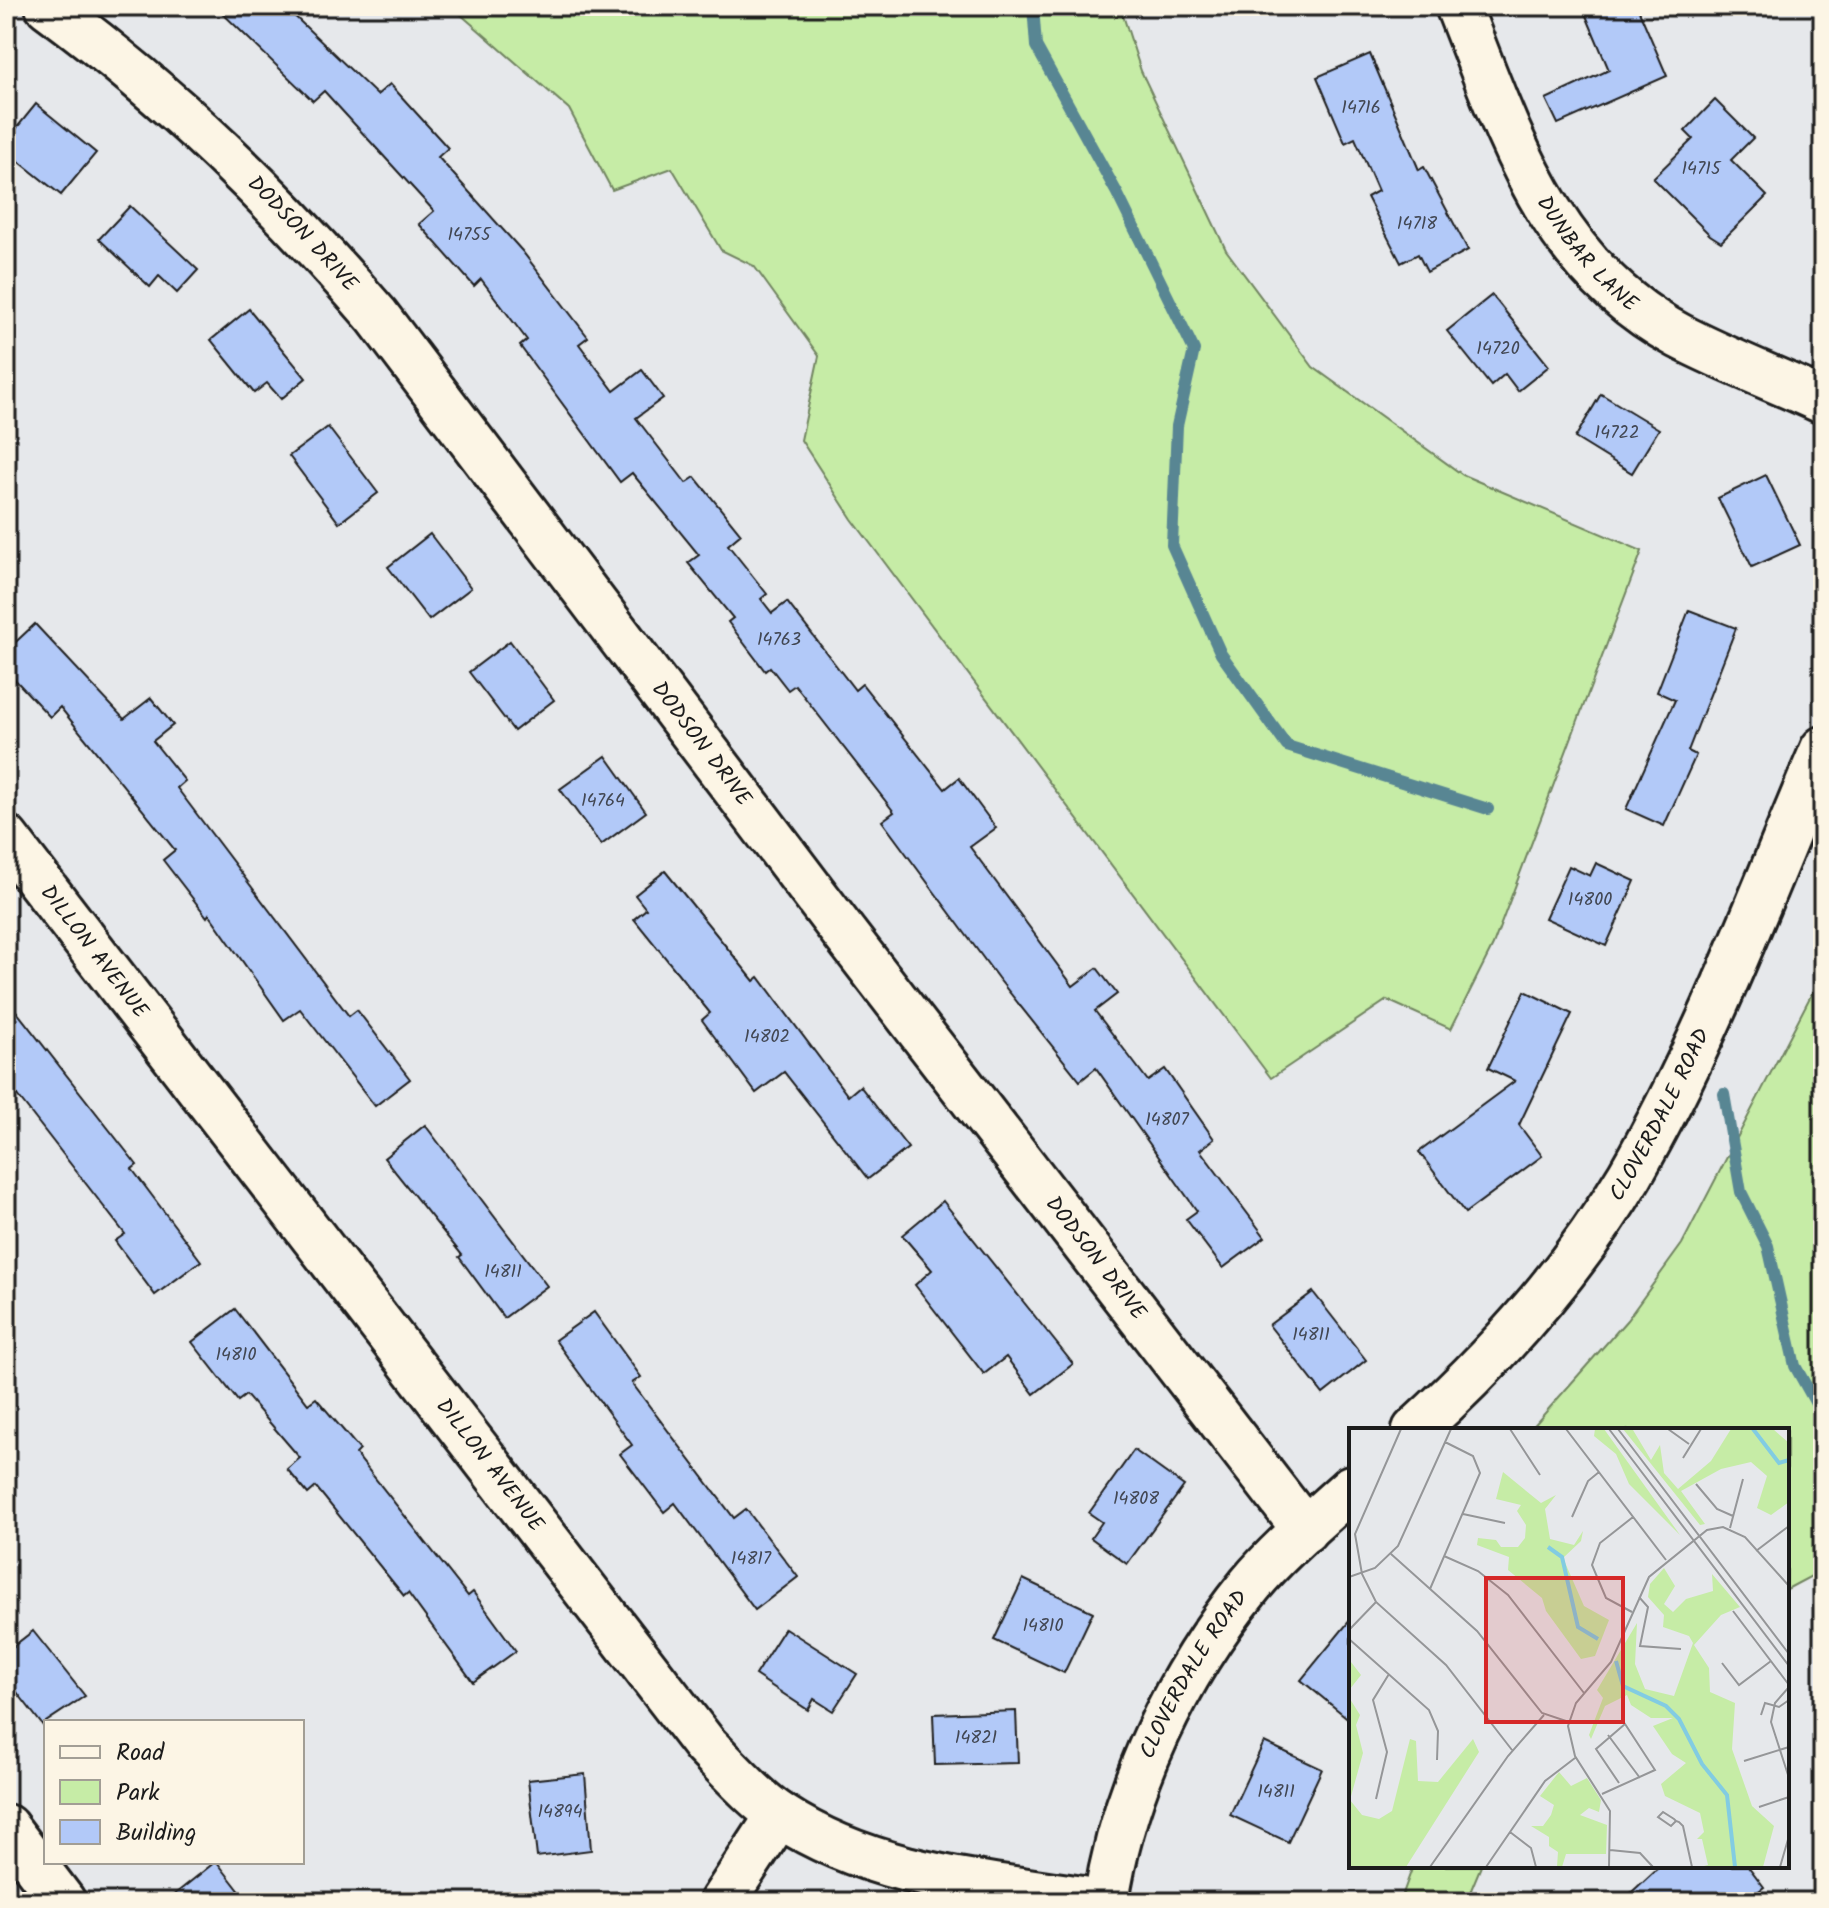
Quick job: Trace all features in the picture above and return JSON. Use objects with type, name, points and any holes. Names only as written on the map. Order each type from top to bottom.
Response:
[{"type":"street","name":"DODSON DRIVE","points":[[48,6],[111,52],[206,133],[295,221],[377,316],[844,933],[1305,1530]]},
{"type":"street","name":"DUNBAR LANE","points":[[1458,6],[1525,173],[1555,224],[1593,270],[1628,302],[1678,335],[1823,401]]},
{"type":"street","name":"CLOVERDALE ROAD","points":[[1417,1428],[1497,1351],[1561,1276],[1628,1178],[1718,1000],[1823,749]]},
{"type":"street","name":"DILLON AVENUE","points":[[6,838],[705,1745],[779,1815],[850,1853],[890,1867],[1104,1902]]},
{"type":"street","name":"CLOVERDALE ROAD","points":[[1104,1902],[1130,1804],[1164,1719],[1199,1655],[1252,1583],[1349,1490]]},
{"type":"street","points":[[722,1902],[779,1815]]},
{"type":"street","points":[[6,1827],[63,1902]]},
{"type":"green space","points":[[451,6],[1120,6],[1141,71],[1226,250],[1313,367],[1463,475],[1642,551],[1493,945],[1451,1029],[1387,1000],[1271,1078],[852,519],[801,440],[819,356],[754,266],[721,250],[672,168],[612,190],[569,109]]},
{"type":"green space","points":[[1823,972],[1823,1570],[1789,1588],[1789,1428],[1532,1428],[1627,1320],[1682,1244]]},
{"type":"green space","points":[[1412,1868],[1480,1868],[1466,1902],[1400,1902]]},
{"type":"building","points":[[215,6],[284,6],[377,95],[390,84],[448,148],[438,157],[522,251],[588,337],[579,344],[614,391],[642,370],[663,398],[636,418],[686,483],[695,477],[741,534],[728,545],[767,594],[761,599],[772,613],[787,602],[855,690],[862,684],[945,789],[959,778],[996,828],[970,847],[1073,986],[1097,968],[1117,994],[1095,1011],[1148,1081],[1165,1069],[1214,1139],[1200,1150],[1265,1237],[1223,1268],[1186,1219],[1197,1211],[1096,1068],[1080,1081],[998,978],[882,821],[894,812],[795,685],[788,690],[770,667],[765,671],[728,622],[733,618],[688,563],[699,555],[632,473],[620,482],[520,346],[527,340],[481,279],[474,286],[419,224],[434,211],[324,91],[313,101]]},
{"type":"building","points":[[1582,6],[1637,6],[1667,76],[1558,124],[1546,99],[1609,70]]},
{"type":"building","points":[[1370,54],[1419,170],[1424,167],[1468,250],[1427,272],[1418,254],[1401,263],[1367,197],[1378,191],[1355,138],[1345,143],[1317,77]]},
{"type":"building","points":[[1715,100],[1753,138],[1731,160],[1767,196],[1721,242],[1710,235],[1653,178],[1693,139],[1685,131]]},
{"type":"building","points":[[36,104],[96,153],[61,195],[6,151],[6,141]]},
{"type":"building","points":[[130,206],[198,270],[177,293],[159,276],[150,287],[99,239]]},
{"type":"building","points":[[1492,295],[1549,366],[1518,391],[1505,374],[1491,386],[1447,331]]},
{"type":"building","points":[[249,309],[306,378],[281,399],[267,383],[254,393],[211,340]]},
{"type":"building","points":[[1601,394],[1659,429],[1632,473],[1575,438]]},
{"type":"building","points":[[328,427],[378,493],[339,523],[289,456]]},
{"type":"building","points":[[1766,475],[1800,545],[1752,567],[1718,498]]},
{"type":"building","points":[[430,534],[471,588],[429,620],[388,567]]},
{"type":"building","points":[[1689,610],[1736,628],[1688,751],[1696,755],[1664,826],[1626,809],[1675,700],[1657,692]]},
{"type":"building","points":[[35,624],[124,719],[151,698],[173,725],[153,741],[185,781],[177,788],[349,1016],[357,1010],[410,1079],[375,1106],[300,1009],[284,1020],[209,914],[207,917],[163,860],[175,850],[60,707],[50,717],[6,670],[6,651]]},
{"type":"building","points":[[510,641],[554,700],[514,731],[469,672]]},
{"type":"building","points":[[606,756],[646,812],[601,845],[560,789]]},
{"type":"building","points":[[1596,863],[1635,881],[1606,946],[1545,918],[1569,866],[1590,876]]},
{"type":"building","points":[[665,871],[754,981],[759,977],[848,1096],[860,1086],[908,1148],[868,1179],[784,1072],[756,1093],[702,1020],[710,1013],[634,919],[646,909],[635,895]]},
{"type":"building","points":[[1525,991],[1572,1014],[1519,1125],[1542,1156],[1465,1213],[1419,1152],[1515,1081],[1488,1068]]},
{"type":"building","points":[[6,998],[137,1165],[132,1169],[201,1261],[155,1295],[115,1241],[125,1234],[6,1081]]},
{"type":"building","points":[[425,1125],[547,1286],[504,1318],[459,1257],[462,1255],[384,1158]]},
{"type":"building","points":[[943,1201],[1073,1364],[1034,1394],[1006,1357],[984,1374],[915,1285],[932,1270],[902,1235]]},
{"type":"building","points":[[1313,1292],[1366,1360],[1323,1394],[1269,1325]]},
{"type":"building","points":[[235,1309],[308,1404],[316,1398],[360,1450],[356,1454],[468,1596],[473,1592],[516,1651],[473,1682],[408,1593],[404,1596],[316,1487],[308,1494],[287,1469],[300,1458],[246,1395],[238,1401],[192,1342]]},
{"type":"building","points":[[594,1312],[641,1377],[632,1383],[734,1518],[746,1509],[798,1577],[755,1610],[675,1503],[664,1512],[620,1454],[632,1445],[555,1340]]},
{"type":"building","points":[[1134,1450],[1184,1486],[1127,1564],[1091,1538],[1102,1522],[1089,1513]]},
{"type":"building","points":[[1023,1579],[1093,1612],[1064,1673],[994,1640]]},
{"type":"building","points":[[1349,1621],[1349,1719],[1301,1680]]},
{"type":"building","points":[[785,1628],[857,1674],[833,1711],[814,1699],[808,1710],[755,1675]]},
{"type":"building","points":[[33,1631],[85,1696],[49,1720],[44,1720],[44,1727],[6,1678],[6,1652]]},
{"type":"building","points":[[1016,1711],[1018,1763],[935,1765],[933,1714]]},
{"type":"building","points":[[1264,1742],[1322,1769],[1288,1842],[1230,1815]]},
{"type":"building","points":[[585,1774],[591,1850],[537,1857],[528,1780]]},
{"type":"building","points":[[212,1864],[219,1864],[248,1902],[165,1902]]},
{"type":"building","points":[[1658,1868],[1750,1868],[1764,1887],[1744,1902],[1621,1902]]},
{"type":"waterway","points":[[1033,6],[1036,46],[1117,193],[1194,350],[1177,426],[1172,545],[1221,654],[1287,746],[1488,809]]},
{"type":"waterway","points":[[1724,1094],[1741,1192],[1768,1246],[1795,1366],[1823,1416]]}]
